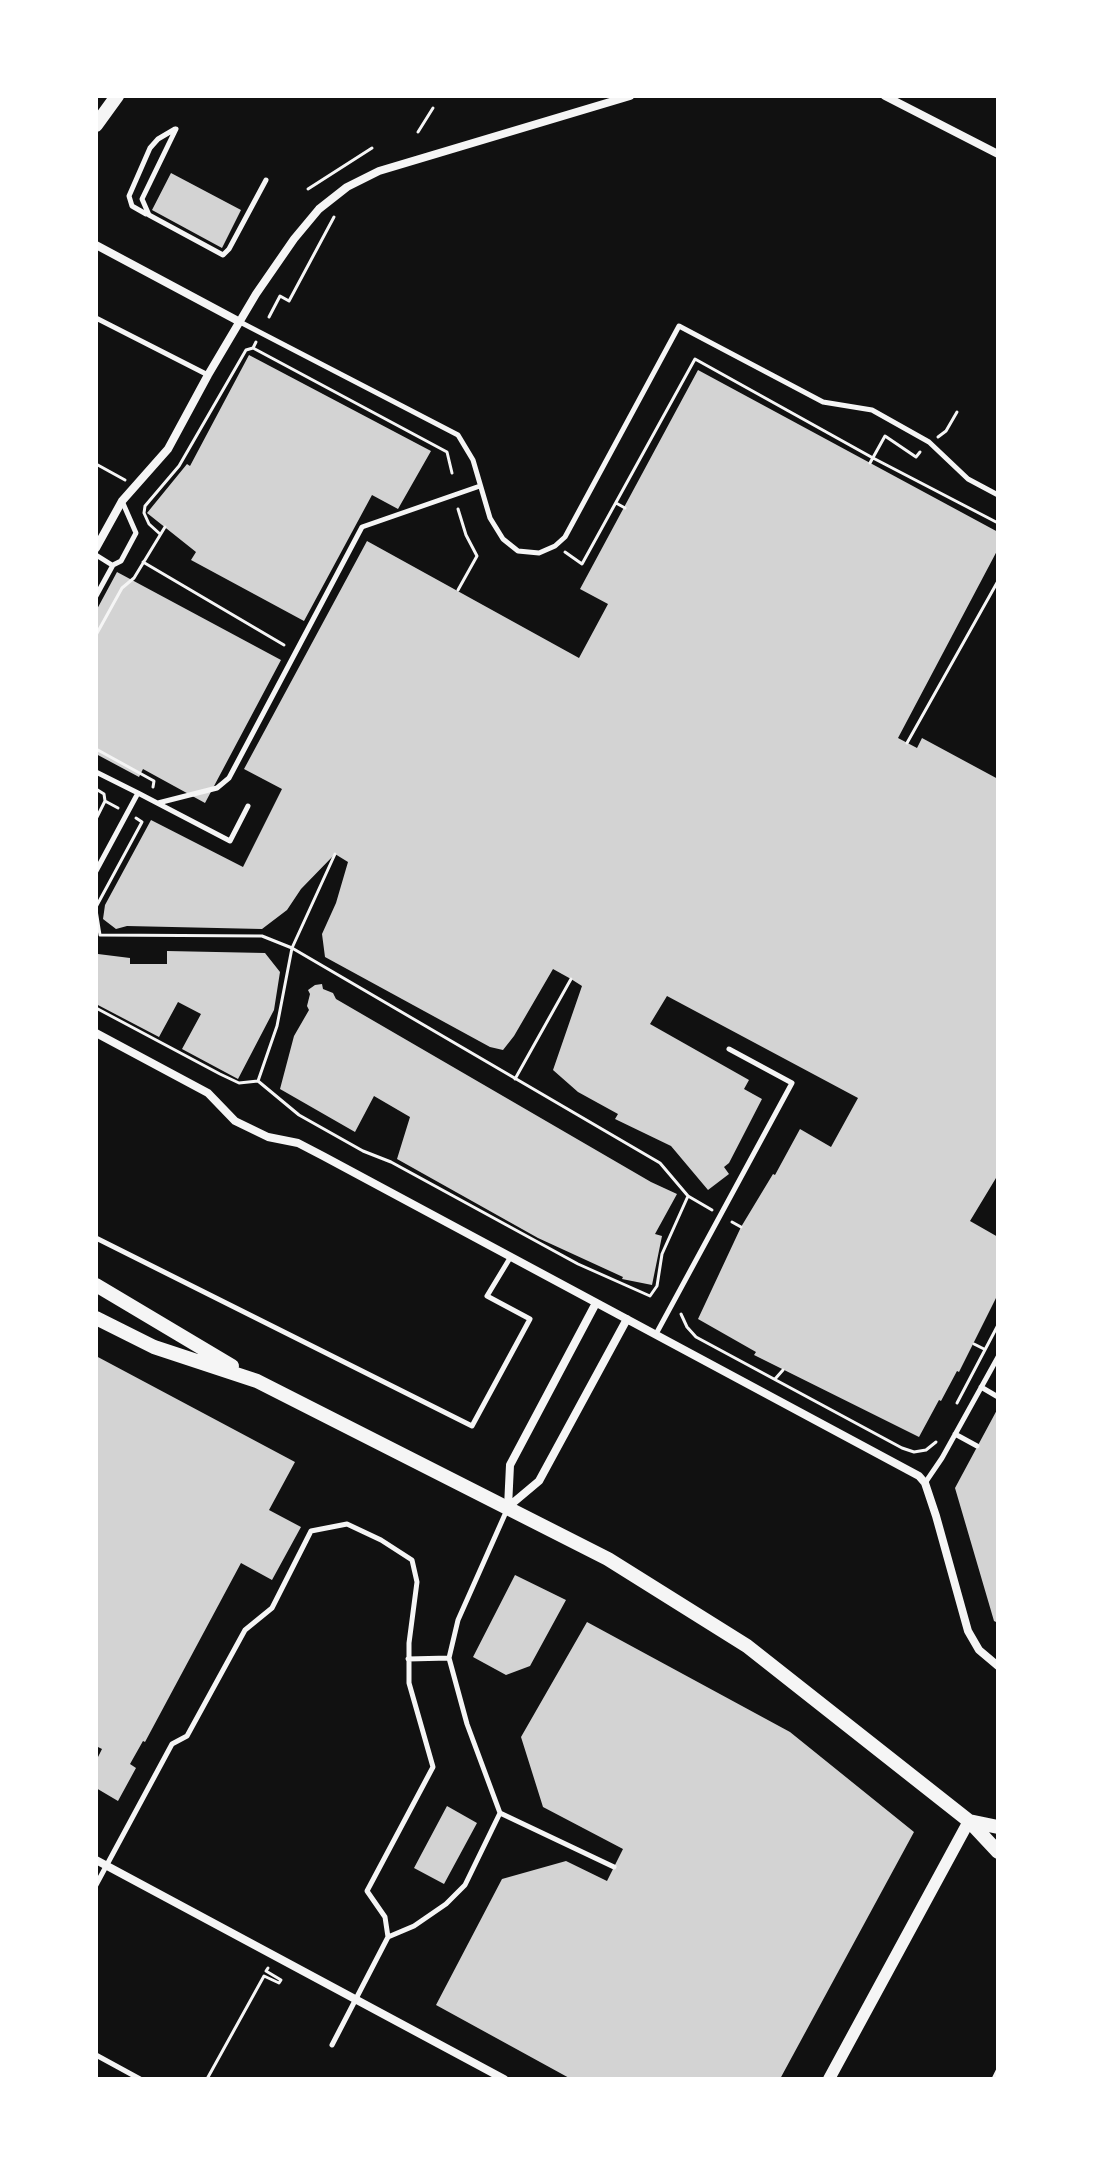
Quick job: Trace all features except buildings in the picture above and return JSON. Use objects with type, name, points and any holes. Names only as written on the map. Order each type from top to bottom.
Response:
[{"type":"main road","points":[[96,125],[117,96]]},
{"type":"main road","points":[[96,1285],[257,1381],[608,1559],[747,1646],[969,1821],[998,1852]]},
{"type":"main road","points":[[96,1318],[154,1347],[257,1381]]},
{"type":"main road","points":[[969,1821],[998,1827]]},
{"type":"street","points":[[96,549],[122,501],[168,449],[240,322],[294,239],[319,209],[347,187],[379,171],[630,96]]},
{"type":"street","points":[[885,96],[998,154]]},
{"type":"street","points":[[96,245],[240,322]]},
{"type":"street","points":[[96,1033],[208,1093],[235,1121],[268,1137],[298,1143],[919,1476],[925,1483],[968,1631],[979,1650],[998,1666]]},
{"type":"street","points":[[508,1507],[510,1465],[596,1303]]},
{"type":"street","points":[[508,1507],[539,1481],[627,1319]]},
{"type":"street","points":[[829,2079],[969,1821]]},
{"type":"street","points":[[96,1860],[504,2079]]},
{"type":"lane","points":[[149,215],[142,199],[176,129],[158,139],[150,148],[129,196],[132,206],[223,255],[266,180]]},
{"type":"lane","points":[[96,318],[208,375]]},
{"type":"lane","points":[[240,322],[458,435],[473,460],[490,518],[503,539],[518,551],[539,553],[555,546],[565,537],[679,326],[823,402],[872,410],[929,442],[968,479],[998,495]]},
{"type":"lane","points":[[158,803],[217,788],[229,778],[362,527],[480,486]]},
{"type":"lane","points":[[96,596],[136,533],[122,501]]},
{"type":"lane","points":[[96,549],[113,565]]},
{"type":"lane","points":[[96,772],[230,841],[248,806]]},
{"type":"lane","points":[[96,871],[138,793]]},
{"type":"lane","points":[[656,1334],[792,1083],[729,1049]]},
{"type":"lane","points":[[96,1238],[472,1426],[530,1319],[487,1296],[510,1258]]},
{"type":"lane","points":[[925,1483],[998,1357]]},
{"type":"lane","points":[[981,1387],[998,1397]]},
{"type":"lane","points":[[955,1434],[977,1446]]},
{"type":"lane","points":[[508,1507],[458,1620],[449,1658],[467,1724],[500,1813],[614,1867]]},
{"type":"lane","points":[[96,1885],[172,1744],[187,1736],[245,1630],[272,1608],[311,1531],[347,1524],[381,1540],[412,1560],[417,1582],[408,1659],[409,1683],[433,1767],[367,1891],[385,1917],[388,1937],[332,2045]]},
{"type":"lane","points":[[408,1659],[449,1658]]},
{"type":"lane","points":[[388,1937],[414,1926],[446,1904],[465,1885],[500,1813]]},
{"type":"lane","points":[[96,2055],[140,2079]]},
{"type":"lane","points":[[994,2079],[998,2071]]},
{"type":"path","points":[[418,132],[433,108]]},
{"type":"path","points":[[308,189],[372,148]]},
{"type":"path","points":[[269,317],[280,296],[289,301],[334,217]]},
{"type":"path","points":[[253,348],[257,341]]},
{"type":"path","points":[[160,534],[149,524],[144,513],[145,506],[179,466],[246,350],[253,348],[447,452],[452,473]]},
{"type":"path","points":[[555,546],[582,564],[695,359],[998,523]]},
{"type":"path","points":[[616,503],[625,508]]},
{"type":"path","points":[[458,509],[477,556],[458,590]]},
{"type":"path","points":[[96,635],[122,588],[134,578],[165,527]]},
{"type":"path","points":[[143,562],[296,652]]},
{"type":"path","points":[[907,743],[998,581]]},
{"type":"path","points":[[96,749],[154,781],[152,790]]},
{"type":"path","points":[[96,789],[104,794],[105,801],[96,819]]},
{"type":"path","points":[[105,801],[118,808]]},
{"type":"path","points":[[96,940],[100,935],[96,909],[147,812]]},
{"type":"path","points":[[135,818],[142,822]]},
{"type":"path","points":[[258,1081],[277,1026],[292,948],[335,854]]},
{"type":"path","points":[[100,935],[262,936],[292,948],[660,1163],[688,1196],[662,1254],[657,1286],[650,1296]]},
{"type":"path","points":[[515,1079],[571,979]]},
{"type":"path","points":[[96,1008],[239,1083],[258,1081],[299,1115],[578,1264],[650,1296],[684,1316],[687,1327],[696,1337],[902,1448],[914,1452],[926,1450],[935,1443],[942,1430]]},
{"type":"path","points":[[956,1404],[998,1325]]},
{"type":"path","points":[[775,1379],[783,1370]]},
{"type":"path","points":[[207,2079],[264,1976],[279,1983],[281,1980],[266,1971]]}]
